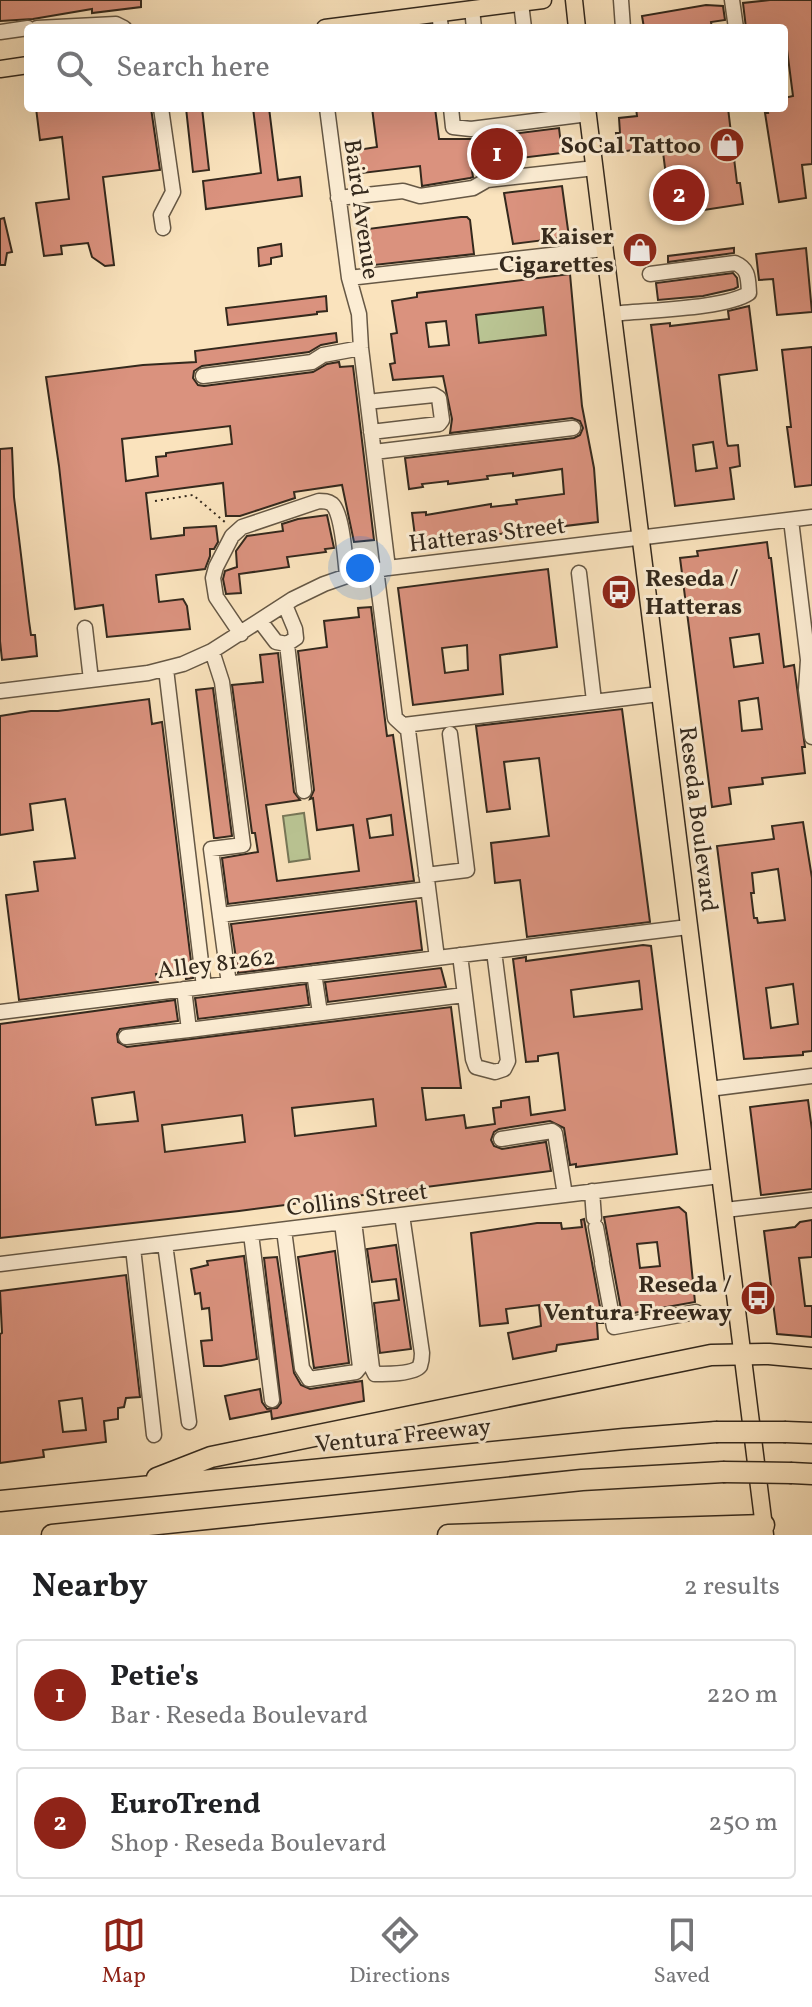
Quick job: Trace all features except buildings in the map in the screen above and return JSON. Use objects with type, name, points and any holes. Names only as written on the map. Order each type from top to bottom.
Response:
[{"type":"highway","points":[[135,1487],[211,1457],[711,1355],[812,1358]]},
{"type":"highway","name":"Ventura Freeway","points":[[0,1501],[716,1432],[812,1433]]},
{"type":"highway","points":[[66,1534],[582,1480],[723,1472],[802,1473]]},
{"type":"highway","points":[[448,1535],[764,1530]]},
{"type":"main road","points":[[391,24],[440,21],[472,9],[543,0]]},
{"type":"main road","points":[[574,0],[577,24]]},
{"type":"main road","points":[[0,69],[24,66]]},
{"type":"main road","name":"Reseda Boulevard","points":[[588,112],[764,1530]]},
{"type":"street","points":[[621,0],[623,24]]},
{"type":"street","points":[[732,0],[735,24]]},
{"type":"street","points":[[521,3],[524,24]]},
{"type":"street","points":[[472,9],[474,24]]},
{"type":"street","points":[[0,32],[24,29]]},
{"type":"street","points":[[162,112],[173,192],[161,215],[163,228]]},
{"type":"street","name":"Baird Avenue","points":[[327,112],[349,278],[359,314],[374,452],[395,718],[408,730],[437,958]]},
{"type":"street","points":[[451,112],[453,127],[471,129],[510,124],[542,114],[573,112]]},
{"type":"street","points":[[508,112],[510,124]]},
{"type":"street","points":[[338,198],[403,191],[420,196],[473,188],[487,180],[595,168]]},
{"type":"street","points":[[349,278],[604,249]]},
{"type":"street","points":[[612,314],[717,303],[749,293],[748,274],[744,267],[735,263],[650,274]]},
{"type":"street","points":[[203,376],[312,362],[335,351],[361,348]]},
{"type":"street","points":[[371,432],[439,424],[442,420],[439,398],[434,395],[376,401]]},
{"type":"street","points":[[374,452],[573,428]]},
{"type":"street","points":[[241,634],[216,597],[213,578],[236,531],[319,501],[332,504],[338,516],[347,576]]},
{"type":"street","name":"Hatteras Street","points":[[0,691],[166,669],[212,651],[285,605],[324,584],[347,576],[382,569],[812,517]]},
{"type":"street","points":[[791,520],[808,660],[806,690],[812,737]]},
{"type":"street","points":[[579,573],[594,701]]},
{"type":"street","points":[[260,621],[276,642],[287,644],[296,638],[285,605]]},
{"type":"street","points":[[85,628],[91,680]]},
{"type":"street","points":[[287,644],[304,791]]},
{"type":"street","points":[[212,651],[222,682],[243,845],[211,849],[229,984]]},
{"type":"street","points":[[166,669],[204,987]]},
{"type":"street","points":[[404,725],[659,694]]},
{"type":"street","points":[[220,915],[427,882],[467,870],[450,734]]},
{"type":"street","name":"Alley 81262","points":[[0,1012],[688,927]]},
{"type":"street","points":[[460,955],[471,1049],[476,1067],[495,1072],[504,1069],[508,1061],[494,951]]},
{"type":"street","points":[[314,973],[320,1013]]},
{"type":"street","points":[[184,989],[189,1030]]},
{"type":"street","points":[[126,1037],[464,995]]},
{"type":"street","points":[[709,1089],[812,1076]]},
{"type":"street","points":[[501,1139],[555,1133],[565,1195]]},
{"type":"street","name":"Collins Street","points":[[0,1264],[720,1176]]},
{"type":"street","points":[[592,1191],[614,1327],[696,1312]]},
{"type":"street","points":[[725,1210],[812,1200]]},
{"type":"street","points":[[348,1222],[372,1368],[375,1374],[390,1375],[417,1369],[422,1353],[402,1215]]},
{"type":"street","points":[[284,1230],[302,1368],[309,1379],[356,1372],[360,1367],[348,1222]]},
{"type":"street","points":[[251,1234],[272,1400]]},
{"type":"street","points":[[165,1244],[189,1422]]},
{"type":"street","points":[[133,1248],[154,1435]]},
{"type":"path","points":[[155,501],[193,495],[236,531]]},
{"type":"green space","points":[[543,307],[546,335],[474,345],[470,314]]},
{"type":"green space","points":[[304,813],[310,859],[289,862],[283,816]]},
{"type":"place","name":"SoCal Tattoo","points":[[727,145]]},
{"type":"place","name":"Petie's","points":[[497,154]]},
{"type":"place","name":"EuroTrend","points":[[679,195]]},
{"type":"place","name":"Kaiser Cigarettes","points":[[640,250]]},
{"type":"place","name":"Reseda / Hatteras","points":[[619,592]]},
{"type":"place","name":"Reseda / Ventura Freeway","points":[[758,1298]]}]
